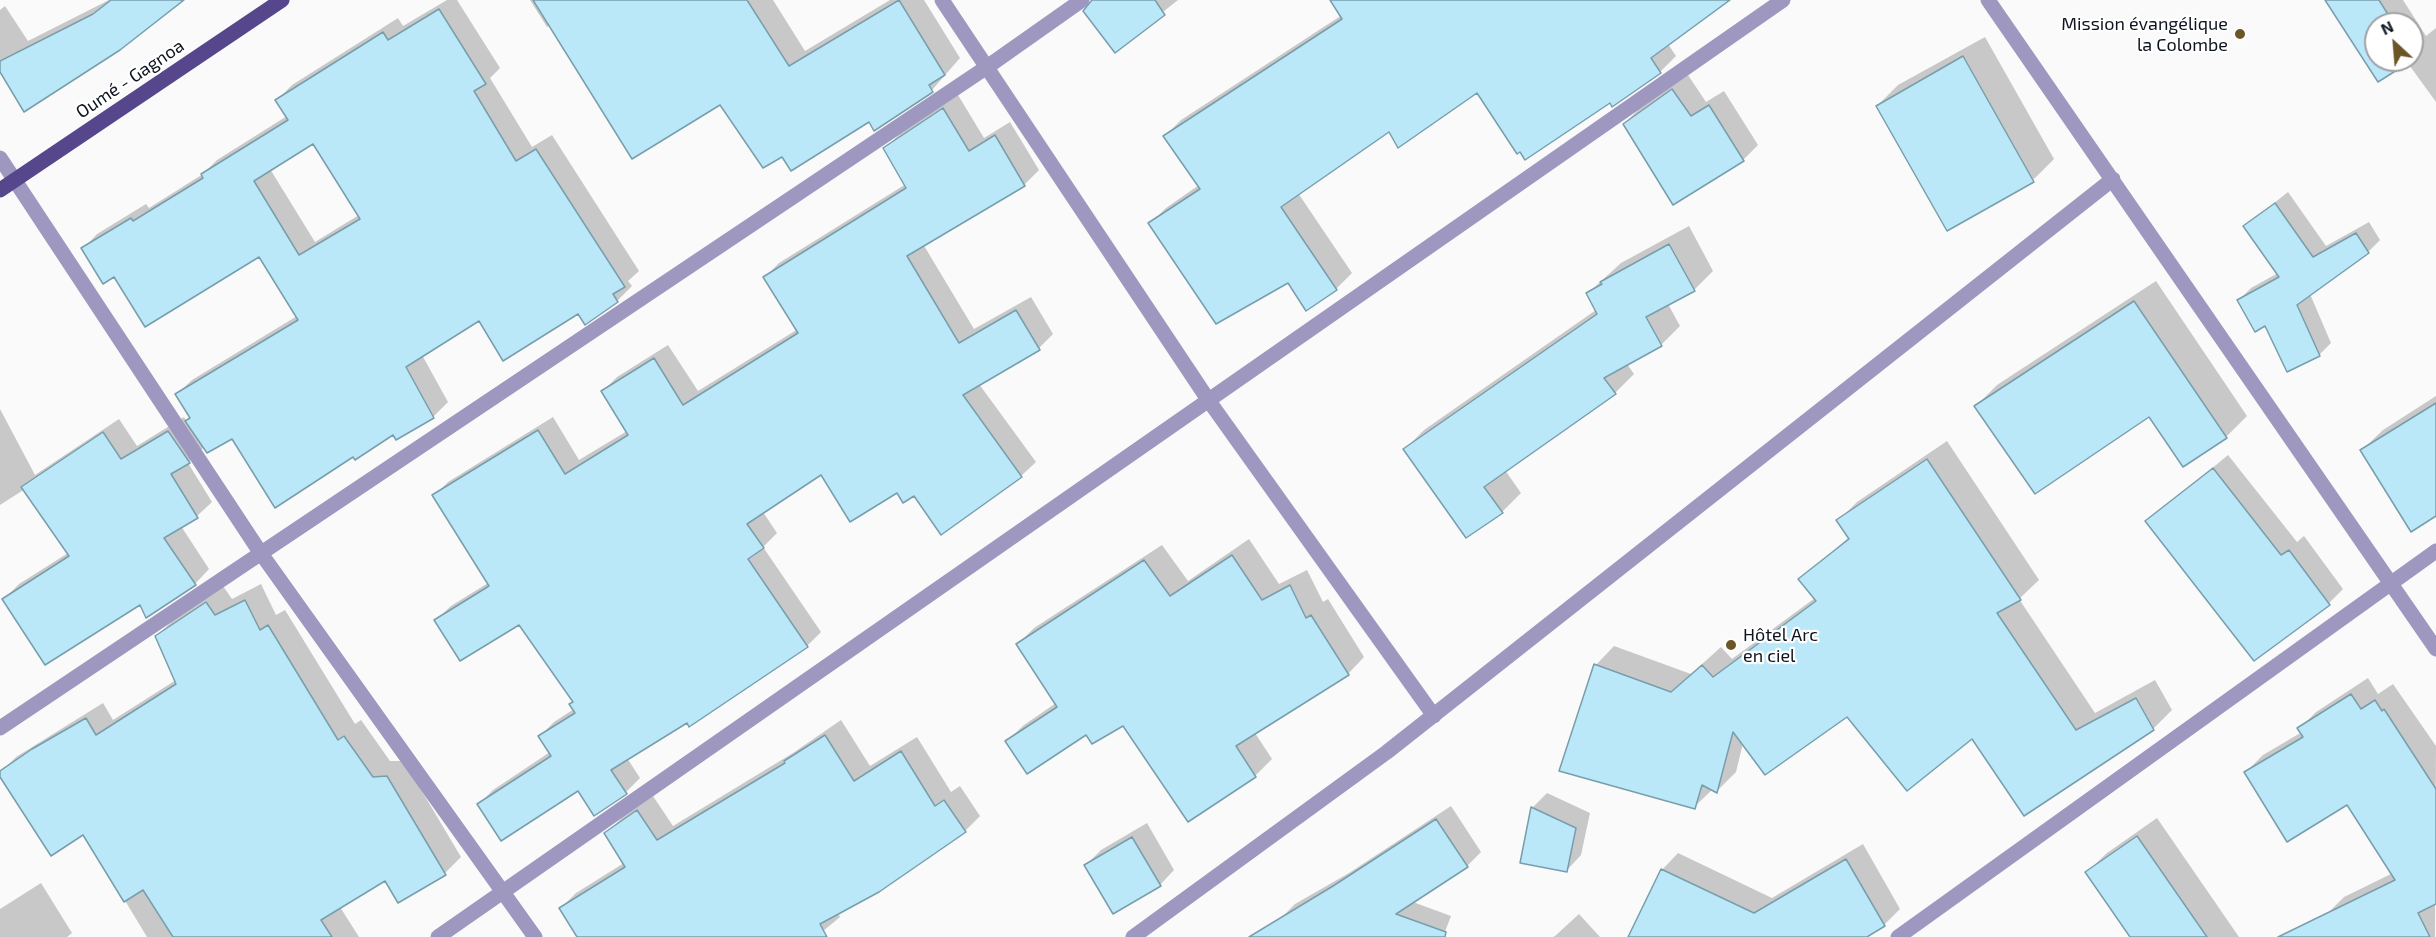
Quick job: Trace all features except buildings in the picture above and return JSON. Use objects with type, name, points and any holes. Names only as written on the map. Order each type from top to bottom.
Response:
[{"type":"main road","name":"Oumé - Gagnoa","points":[[0,190],[282,0]]},
{"type":"street","points":[[942,0],[1209,401],[1434,716]]},
{"type":"street","points":[[0,728],[987,67],[1082,0]]},
{"type":"street","points":[[438,937],[1783,0]]},
{"type":"street","points":[[1988,0],[2436,649]]},
{"type":"street","points":[[0,158],[260,552],[535,937]]},
{"type":"street","points":[[1132,937],[1434,716],[2113,179]]},
{"type":"street","points":[[1898,937],[2436,552]]},
{"type":"place","name":"Mission évangélique la Colombe","points":[[2240,34]]},
{"type":"place","name":"Hôtel Arc en ciel","points":[[1731,645]]}]
